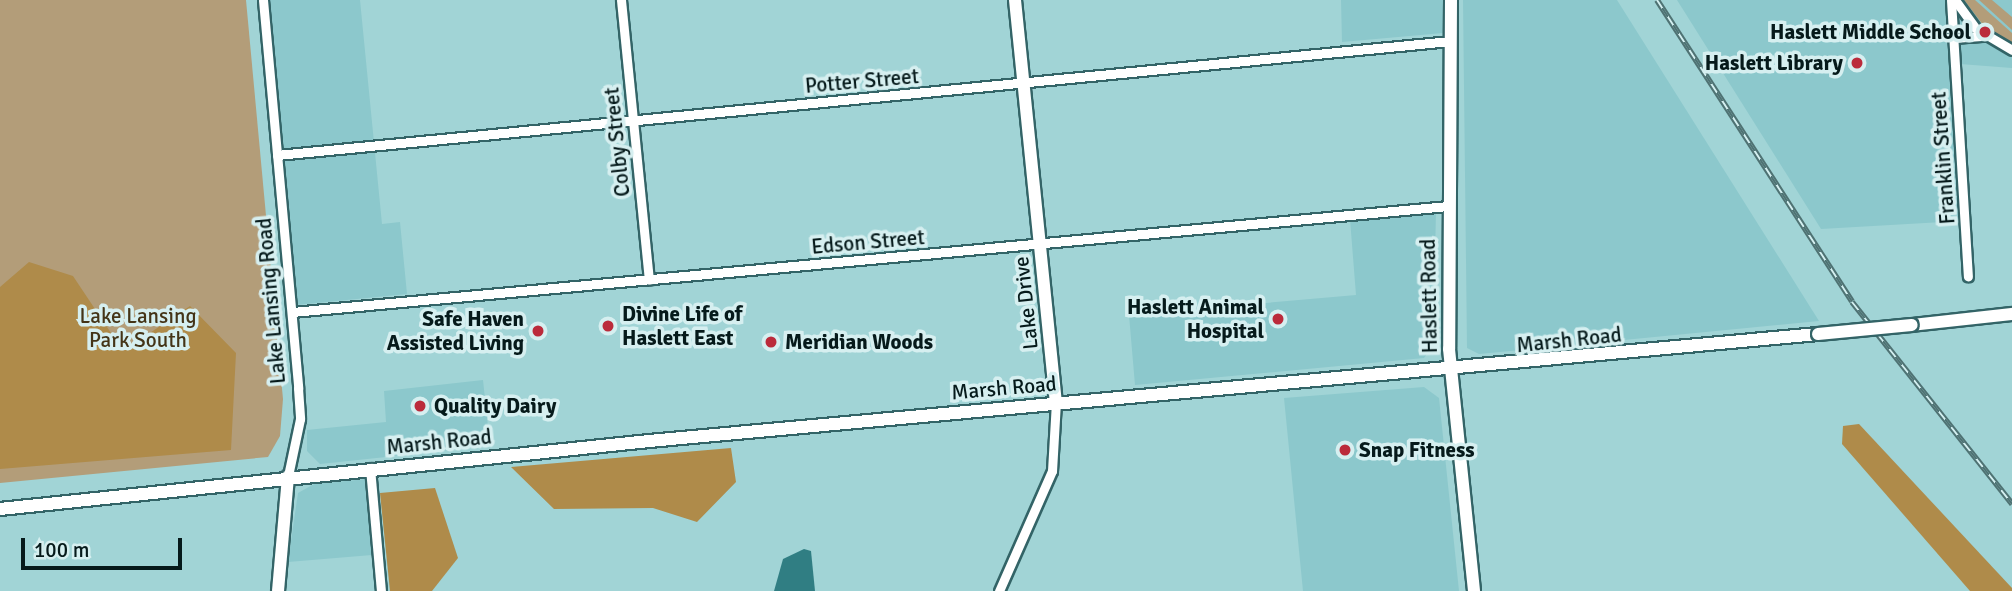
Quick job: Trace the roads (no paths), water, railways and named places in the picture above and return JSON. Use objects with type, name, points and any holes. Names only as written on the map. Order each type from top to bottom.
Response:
[{"type":"main road","name":"Lake Drive","points":[[1014,0],[1056,402]]},
{"type":"main road","name":"Haslett Road","points":[[1451,0],[1447,205],[1450,370],[1474,591]]},
{"type":"main road","name":"Marsh Road","points":[[0,509],[370,468],[1056,402],[1450,370],[2012,314]]},
{"type":"main road","name":"Lake Lansing Road","points":[[278,591],[288,476]]},
{"type":"street","name":"Colby Street","points":[[621,0],[649,280]]},
{"type":"street","name":"Franklin Street","points":[[1953,0],[1985,36],[2012,50]]},
{"type":"street","name":"Franklin Street","points":[[1953,0],[1968,276]]},
{"type":"street","name":"Lake Lansing Road","points":[[263,3],[300,419],[288,476]]},
{"type":"street","points":[[1953,38],[1985,36]]},
{"type":"street","name":"Potter Street","points":[[277,155],[1450,41]]},
{"type":"street","name":"Edson Street","points":[[292,312],[1447,205]]},
{"type":"street","name":"Lake Drive","points":[[999,591],[1052,471],[1056,402]]},
{"type":"street","points":[[370,468],[380,591]]},
{"type":"railway","points":[[1657,0],[1852,302],[2012,504]]},
{"type":"place","name":"Haslett Middle School","points":[[1985,32]]},
{"type":"place","name":"Haslett Library","points":[[1857,63]]},
{"type":"place","name":"Haslett Animal Hospital","points":[[1278,319]]},
{"type":"place","name":"Divine Life of Haslett East","points":[[608,326]]},
{"type":"place","name":"Safe Haven Assisted Living","points":[[538,331]]},
{"type":"place","name":"Meridian Woods","points":[[771,342]]},
{"type":"place","name":"Quality Dairy","points":[[420,406]]},
{"type":"place","name":"Snap Fitness","points":[[1345,450]]},
{"type":"park label","name":"Lake Lansing Park South","points":[[138,328]]}]
